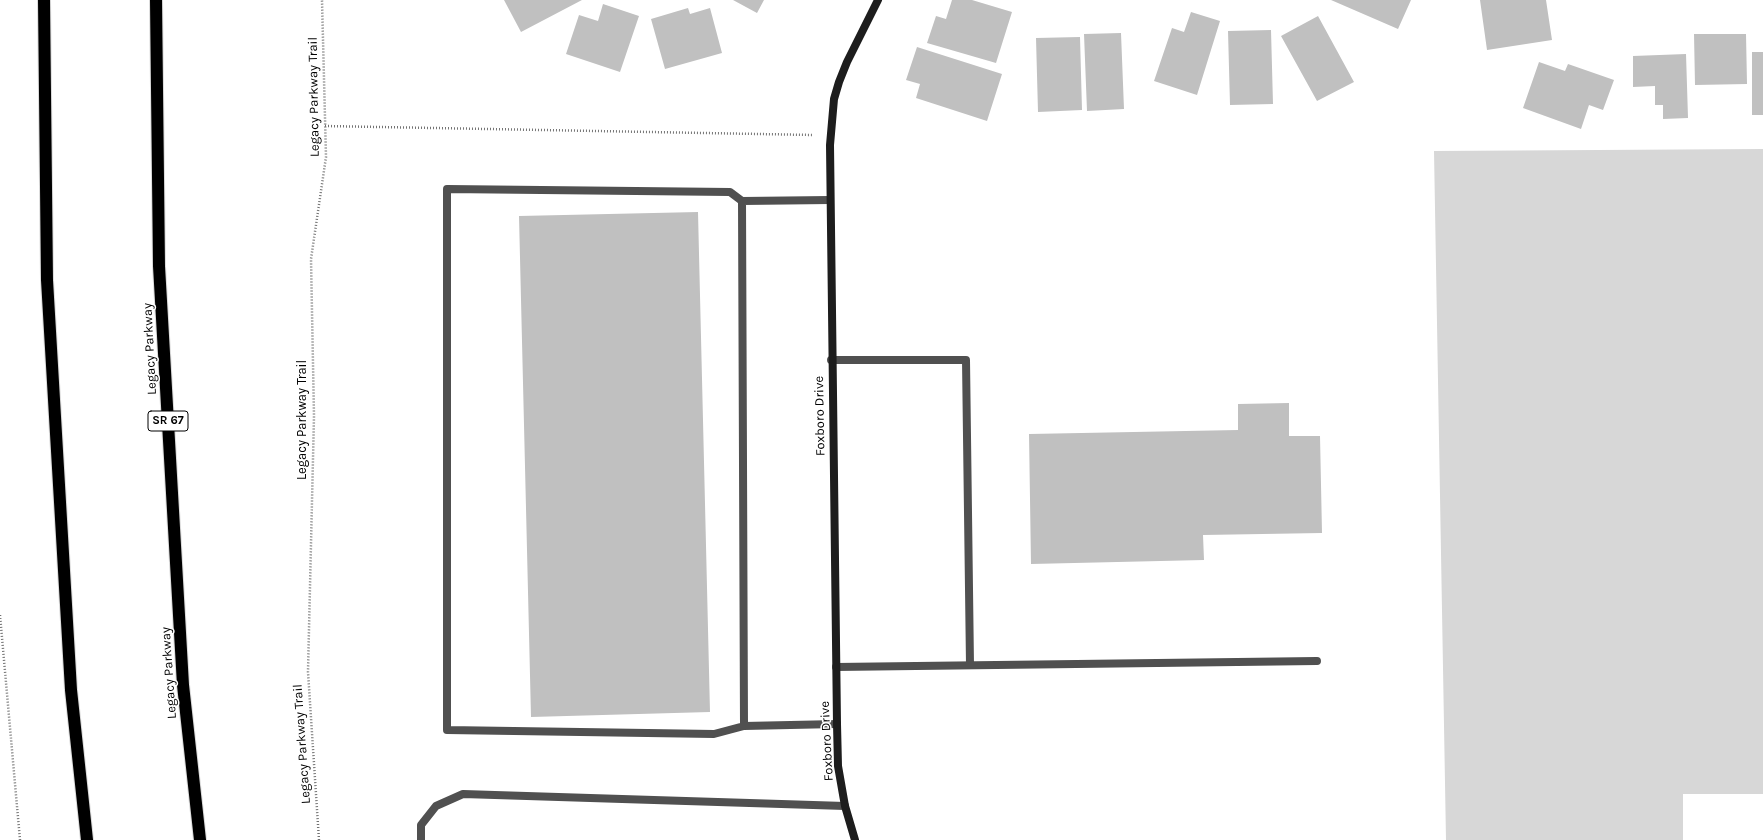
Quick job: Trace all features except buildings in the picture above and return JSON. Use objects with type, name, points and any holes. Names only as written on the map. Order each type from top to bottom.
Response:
[{"type":"highway","points":[[44,0],[47,280],[70,690],[86,840]]},
{"type":"highway","name":"Legacy Parkway","points":[[156,0],[159,274],[183,685],[200,840]]},
{"type":"street","name":"Foxboro Drive","points":[[855,840],[845,806],[838,766],[830,135],[834,99],[846,62],[878,0]]},
{"type":"lane","points":[[830,200],[742,201],[730,192],[447,189],[447,730],[714,734],[744,726],[837,724]]},
{"type":"lane","points":[[742,201],[744,726]]},
{"type":"lane","points":[[832,360],[966,360],[970,666]]},
{"type":"lane","points":[[836,667],[1317,660]]},
{"type":"lane","points":[[422,840],[421,825],[436,806],[463,794],[845,806]]},
{"type":"path","name":"Legacy Parkway Trail","points":[[319,840],[308,672],[314,416],[311,259],[326,158],[322,0]]},
{"type":"path","points":[[325,126],[830,135]]},
{"type":"path","points":[[0,615],[20,840]]},
{"type":"shaded area","points":[[1763,149],[1763,794],[1683,794],[1683,840],[1446,840],[1434,151]]}]
